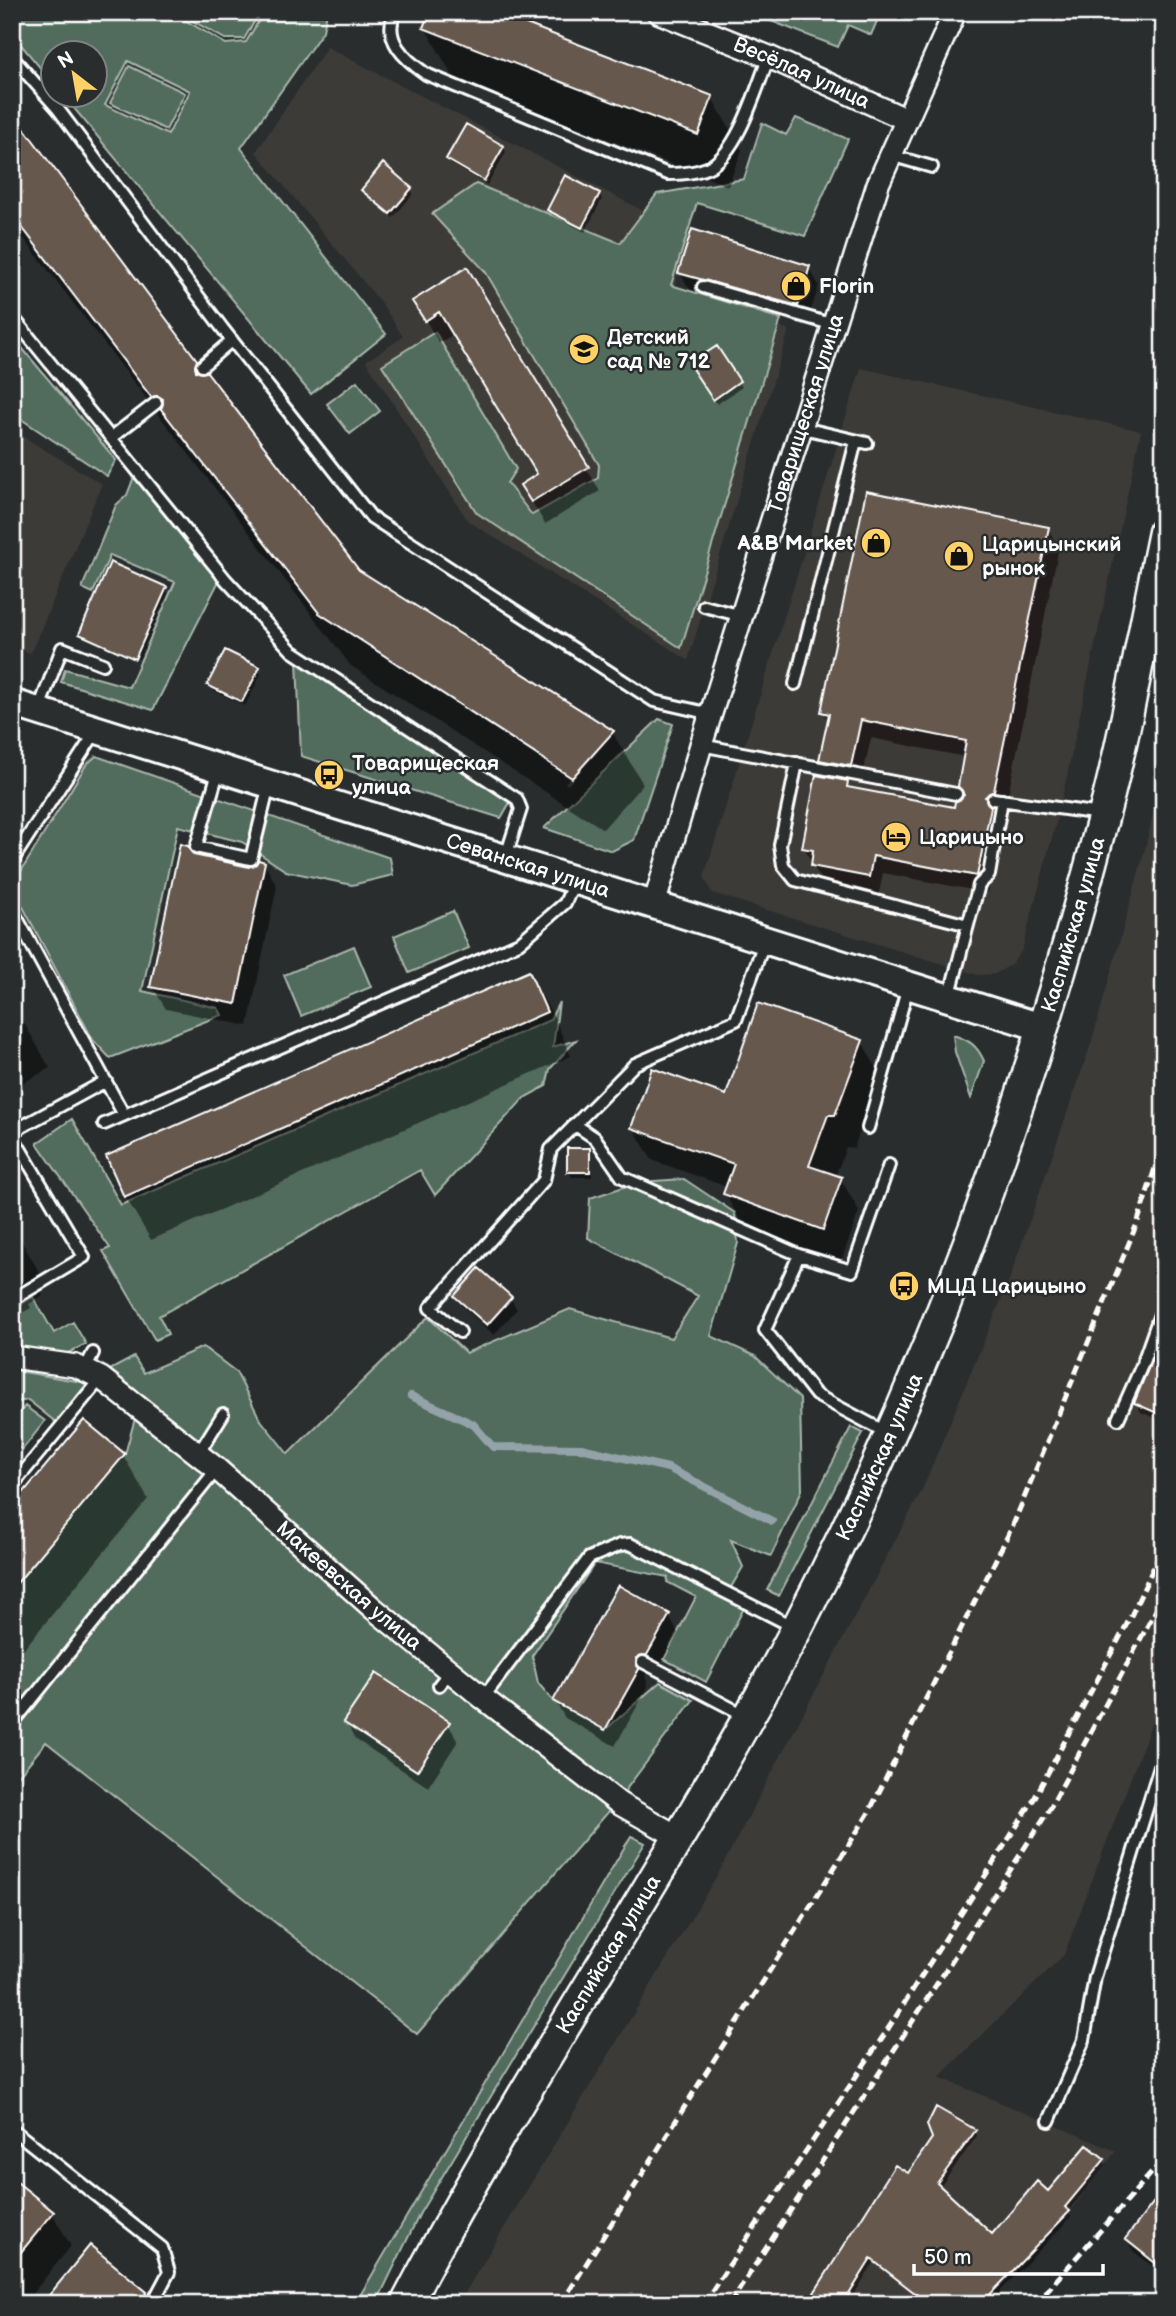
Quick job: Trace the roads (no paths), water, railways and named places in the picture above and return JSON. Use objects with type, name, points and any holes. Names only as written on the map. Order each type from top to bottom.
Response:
[{"type":"main road","name":"Каспийская улица","points":[[406,2304],[472,2179],[680,1838],[748,1717],[797,1628],[891,1435],[951,1290],[1044,1028],[1105,814],[1164,532]]},
{"type":"street","name":"Весёлая улица","points":[[658,12],[769,57],[905,119]]},
{"type":"street","name":"Товарищеская улица","points":[[654,905],[701,745],[890,155],[954,12]]},
{"type":"street","name":"Севанская улица","points":[[12,703],[269,785],[373,815],[948,1001],[1044,1028]]},
{"type":"street","name":"Макеевская улица","points":[[12,1357],[93,1367],[216,1469],[444,1678],[483,1698],[620,1804],[680,1838]]},
{"type":"lane","points":[[395,12],[392,34],[397,48],[408,61],[426,74],[668,174],[690,173],[710,166],[731,148],[769,57]]},
{"type":"lane","points":[[12,57],[58,109],[232,340],[371,517],[654,701],[711,714]]},
{"type":"lane","points":[[890,155],[932,167]]},
{"type":"lane","points":[[703,287],[834,325]]},
{"type":"lane","points":[[12,316],[226,580],[292,651],[517,799],[521,810],[505,859]]},
{"type":"lane","points":[[202,366],[232,340]]},
{"type":"lane","points":[[112,437],[156,403]]},
{"type":"lane","points":[[795,684],[862,442],[803,428]]},
{"type":"lane","points":[[704,606],[742,616]]},
{"type":"lane","points":[[38,711],[62,648],[103,664]]},
{"type":"lane","points":[[12,861],[97,730]]},
{"type":"lane","points":[[701,745],[956,794]]},
{"type":"lane","points":[[797,763],[780,845],[783,865],[795,880],[968,925]]},
{"type":"lane","points":[[219,769],[196,847],[251,859],[269,785]]},
{"type":"lane","points":[[948,1001],[979,885],[989,875],[998,799],[1105,814]]},
{"type":"lane","points":[[104,1124],[519,943],[565,902],[575,880]]},
{"type":"lane","points":[[12,909],[124,1115]]},
{"type":"lane","points":[[460,1332],[430,1308],[544,1180],[551,1149],[635,1064],[736,1020],[765,940]]},
{"type":"lane","points":[[868,1128],[908,987]]},
{"type":"lane","points":[[12,1300],[85,1257],[12,1133],[106,1081]]},
{"type":"lane","points":[[574,1124],[595,1138],[622,1177],[799,1255],[852,1271],[889,1165]]},
{"type":"lane","points":[[799,1255],[765,1330],[816,1395],[891,1435]]},
{"type":"lane","points":[[1118,1419],[1142,1365],[1164,1303]]},
{"type":"lane","points":[[12,1486],[93,1367]]},
{"type":"lane","points":[[198,1454],[223,1414]]},
{"type":"lane","points":[[12,1724],[216,1469]]},
{"type":"lane","points":[[483,1698],[589,1558],[630,1544],[797,1628]]},
{"type":"lane","points":[[643,1662],[748,1717]]},
{"type":"lane","points":[[1049,2121],[1084,2040],[1095,1977],[1164,1753]]},
{"type":"lane","points":[[12,2129],[162,2248],[169,2272],[152,2304]]},
{"type":"waterway","points":[[411,1396],[473,1424],[493,1447],[581,1448],[668,1468],[772,1521]]},
{"type":"railway","points":[[561,2304],[868,1814],[1013,1525],[1138,1221],[1164,1140]]},
{"type":"railway","points":[[703,2304],[886,2032],[1034,1799],[1129,1620],[1164,1545]]},
{"type":"railway","points":[[730,2304],[1049,1810],[1164,1595]]},
{"type":"railway","points":[[1035,2304],[1164,2159]]},
{"type":"place","name":"Florin","points":[[796,286]]},
{"type":"place","name":"Детский сад № 712","points":[[584,349]]},
{"type":"place","name":"A&B Market","points":[[876,543]]},
{"type":"place","name":"Царицынский рынок","points":[[959,556]]},
{"type":"place","name":"Товарищеская улица","points":[[329,775]]},
{"type":"place","name":"Царицыно","points":[[896,837]]},
{"type":"place","name":"МЦД Царицыно","points":[[904,1286]]}]
